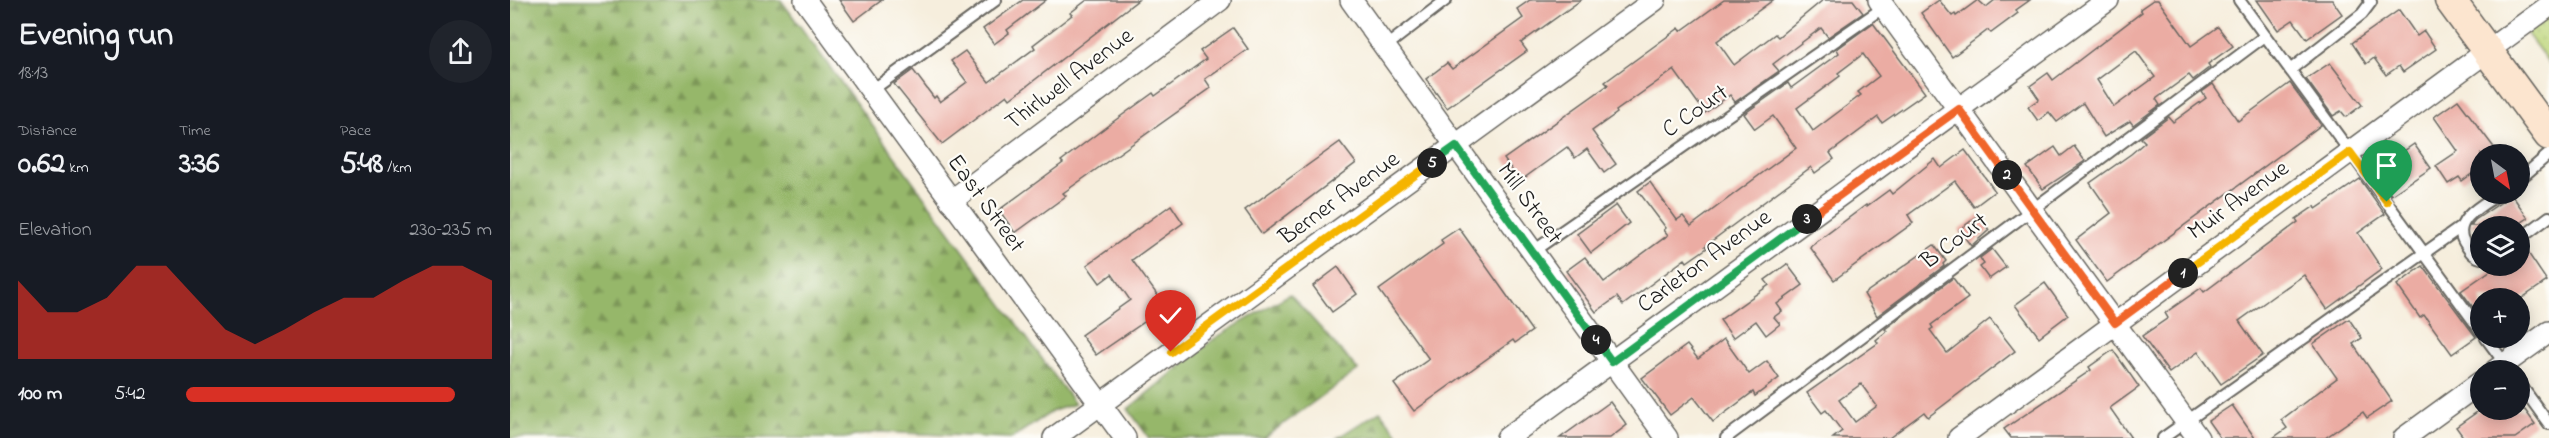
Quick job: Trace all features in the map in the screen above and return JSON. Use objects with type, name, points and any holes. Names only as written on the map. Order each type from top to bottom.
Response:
[{"type":"main road","points":[[2450,0],[2549,135]]},
{"type":"street","name":"East Street","points":[[805,0],[1125,438]]},
{"type":"street","name":"Thirlwell Avenue","points":[[951,201],[1220,0]]},
{"type":"street","name":"Mill Street","points":[[1351,0],[1667,438]]},
{"type":"street","name":"Berner Avenue","points":[[1054,438],[1655,0]]},
{"type":"street","name":"Carleton Avenue","points":[[1507,438],[2108,0]]},
{"type":"street","points":[[1882,3],[2198,438]]},
{"type":"street","name":"Muir Avenue","points":[[1959,438],[2549,6]]},
{"type":"street","points":[[2514,360],[2549,332]]},
{"type":"street","points":[[2403,438],[2470,390]]},
{"type":"lane","points":[[871,91],[996,0]]},
{"type":"lane","points":[[1385,47],[1446,0]]},
{"type":"lane","points":[[2239,0],[2470,316]]},
{"type":"lane","points":[[2290,70],[2362,14],[2371,2],[2369,0]]},
{"type":"lane","name":"C Court","points":[[1532,252],[1882,3]]},
{"type":"lane","name":"B Court","points":[[1726,438],[2265,36]]},
{"type":"lane","points":[[2530,170],[2549,154]]},
{"type":"lane","points":[[2163,438],[2461,227],[2466,218],[2485,204]]},
{"type":"lane","points":[[2530,231],[2549,217]]},
{"type":"lane","points":[[2461,227],[2461,237],[2470,252]]},
{"type":"lane","points":[[2530,398],[2549,424]]},
{"type":"green space","points":[[510,0],[781,0],[1075,404],[1053,411],[1012,438],[880,432],[844,438],[510,438]]},
{"type":"green space","points":[[2549,12],[2549,63],[2524,30]]},
{"type":"green space","points":[[1290,294],[1358,370],[1264,438],[1149,438],[1128,409],[1215,338]]},
{"type":"green space","points":[[1380,411],[1401,438],[1337,438]]},
{"type":"building","points":[[839,0],[882,0],[854,21]]},
{"type":"building","points":[[1023,0],[1046,0],[1007,30],[1009,33],[994,44],[983,29]]},
{"type":"building","points":[[1087,0],[1138,0],[1010,99],[1007,95],[942,144],[894,84],[913,70],[934,98],[936,96],[940,102],[967,82],[951,61],[965,51],[989,82],[1035,48],[1033,45],[1072,15],[1070,13]]},
{"type":"building","points":[[1530,0],[1581,0],[1521,43],[1527,51],[1447,108],[1426,79],[1447,63],[1452,69],[1523,18],[1517,9]]},
{"type":"building","points":[[1724,0],[1773,0],[1717,41],[1734,65],[1775,34],[1778,37],[1823,0],[1853,0],[1863,13],[1828,37],[1821,28],[1773,64],[1779,71],[1735,102],[1730,95],[1705,113],[1674,70],[1592,131],[1616,164],[1604,173],[1587,149],[1575,158],[1567,147],[1520,181],[1504,159],[1608,85],[1605,82],[1679,28],[1681,31]]},
{"type":"building","points":[[1939,0],[1952,16],[1955,14],[1956,16],[1978,0],[1986,7],[1995,0],[2030,0],[2016,10],[2018,13],[1991,33],[1988,30],[1952,57],[1921,13]]},
{"type":"building","points":[[2153,0],[2158,0],[2191,46],[2218,27],[2233,46],[2208,64],[2210,67],[2193,80],[2189,75],[2156,99],[2160,105],[2133,125],[2130,121],[2104,137],[2083,103],[2057,122],[2049,112],[2038,121],[2028,107],[2039,99],[2030,86],[2048,73],[2053,80],[2142,12],[2140,9]],"holes":[[[2136,51],[2155,77],[2114,107],[2097,80]]]},
{"type":"building","points":[[2257,0],[2332,0],[2342,14],[2307,39],[2293,20],[2278,30]]},
{"type":"building","points":[[2399,10],[2417,36],[2424,31],[2436,49],[2403,72],[2399,66],[2386,75],[2374,58],[2366,64],[2352,43]]},
{"type":"building","points":[[1873,23],[1925,93],[1882,123],[1878,117],[1830,153],[1834,159],[1815,173],[1811,167],[1705,246],[1707,248],[1687,262],[1685,259],[1623,305],[1617,297],[1596,312],[1566,271],[1585,257],[1604,282],[1668,235],[1664,230],[1666,228],[1638,191],[1650,182],[1677,220],[1683,216],[1691,226],[1796,148],[1773,116],[1755,129],[1744,114],[1788,83],[1791,88],[1839,53],[1837,49]],"holes":[[[1863,54],[1879,76],[1858,92],[1861,95],[1813,131],[1797,108],[1840,76],[1838,73]]]},
{"type":"building","points":[[1233,28],[1248,49],[1205,79],[1211,88],[1063,193],[1066,196],[1015,233],[999,210],[1063,163],[1061,161],[1110,124],[1153,93],[1155,96],[1206,59],[1200,51]]},
{"type":"building","points":[[2330,63],[2362,105],[2346,117],[2341,111],[2333,116],[2306,79]]},
{"type":"building","points":[[2290,83],[2321,125],[2107,282],[2076,240],[2111,213],[2090,183],[2131,154],[2145,142],[2141,138],[2169,117],[2173,122],[2206,98],[2202,92],[2213,84],[2238,121]]},
{"type":"building","points":[[2458,100],[2491,144],[2470,144],[2470,175],[2462,181],[2459,177],[2448,184],[2436,166],[2458,151],[2434,117]]},
{"type":"building","points":[[1340,142],[1356,163],[1262,234],[1245,210]]},
{"type":"building","points":[[2414,144],[2431,168],[2391,195],[2374,172]]},
{"type":"building","points":[[2074,146],[2085,161],[2043,189],[2027,167],[2055,147],[2061,156]]},
{"type":"building","points":[[1965,150],[1995,191],[1974,207],[1955,181],[1908,215],[1913,223],[1834,280],[1810,247],[1889,190],[1892,194],[1935,159],[1941,168]]},
{"type":"building","points":[[2360,179],[2385,214],[2358,233],[2382,269],[2327,309],[2304,275],[2275,295],[2239,321],[2263,355],[2221,384],[2198,352],[2169,373],[2142,336],[2168,318],[2165,313],[2201,288],[2204,292],[2298,222],[2296,219],[2315,206],[2316,209]]},
{"type":"building","points":[[2499,204],[2518,204],[2527,216],[2481,216]]},
{"type":"building","points":[[1171,205],[1183,223],[1132,260],[1166,307],[1096,355],[1081,335],[1130,300],[1112,274],[1100,283],[1087,265]]},
{"type":"building","points":[[1616,205],[1629,223],[1591,253],[1577,234]]},
{"type":"building","points":[[1979,215],[1989,230],[1971,246],[1959,230]]},
{"type":"building","points":[[1459,228],[1532,331],[1515,343],[1513,340],[1414,411],[1394,384],[1429,359],[1379,290],[1443,244],[1441,240]]},
{"type":"building","points":[[1934,245],[1946,261],[1944,266],[1877,316],[1864,294]]},
{"type":"building","points":[[1992,249],[2006,267],[1989,279],[1980,267],[1984,264],[1980,258]]},
{"type":"building","points":[[2530,256],[2547,281],[2530,293],[2530,288],[2470,288],[2470,303],[2461,291],[2483,276],[2530,276]]},
{"type":"building","points":[[1787,264],[1803,285],[1777,304],[1782,311],[1774,317],[1780,324],[1766,335],[1756,321],[1733,338],[1720,320],[1769,285],[1765,280]]},
{"type":"building","points":[[2423,266],[2470,329],[2470,341],[2452,354],[2424,315],[2420,318],[2397,285]]},
{"type":"building","points":[[1338,267],[1357,294],[1332,312],[1313,286]]},
{"type":"building","points":[[1953,278],[1968,298],[1931,325],[1933,328],[1930,330],[1947,353],[1990,319],[2015,351],[1928,417],[1924,412],[1889,438],[1833,438],[1842,431],[1826,410],[1822,413],[1807,393],[1878,343],[1876,340],[1887,331],[1885,329]],"holes":[[[1861,384],[1877,406],[1855,422],[1839,400]]]},
{"type":"building","points":[[2045,283],[2068,315],[2039,337],[2015,305]]},
{"type":"building","points":[[2349,319],[2362,338],[2353,344],[2392,401],[2367,418],[2363,412],[2325,438],[2273,438],[2287,428],[2281,420],[2337,378],[2313,344]]},
{"type":"building","points":[[1724,339],[1749,374],[1767,361],[1779,378],[1755,396],[1753,392],[1713,422],[1694,397],[1670,415],[1642,378],[1687,345],[1698,359]]},
{"type":"building","points":[[2113,350],[2139,387],[2110,408],[2131,438],[2011,438],[2004,429],[2091,370],[2089,367]]},
{"type":"building","points":[[1610,402],[1627,425],[1610,438],[1560,438]]},
{"type":"building","points":[[2232,405],[2255,438],[2220,438],[2208,421]]},
{"type":"building","points":[[2470,417],[2470,420],[2530,420],[2530,417],[2535,424],[2515,438],[2464,438],[2456,427]]},
{"type":"route","points":[[1171,352],[1456,146],[1612,362],[1959,109],[2115,323],[2350,152],[2387,202]]}]
